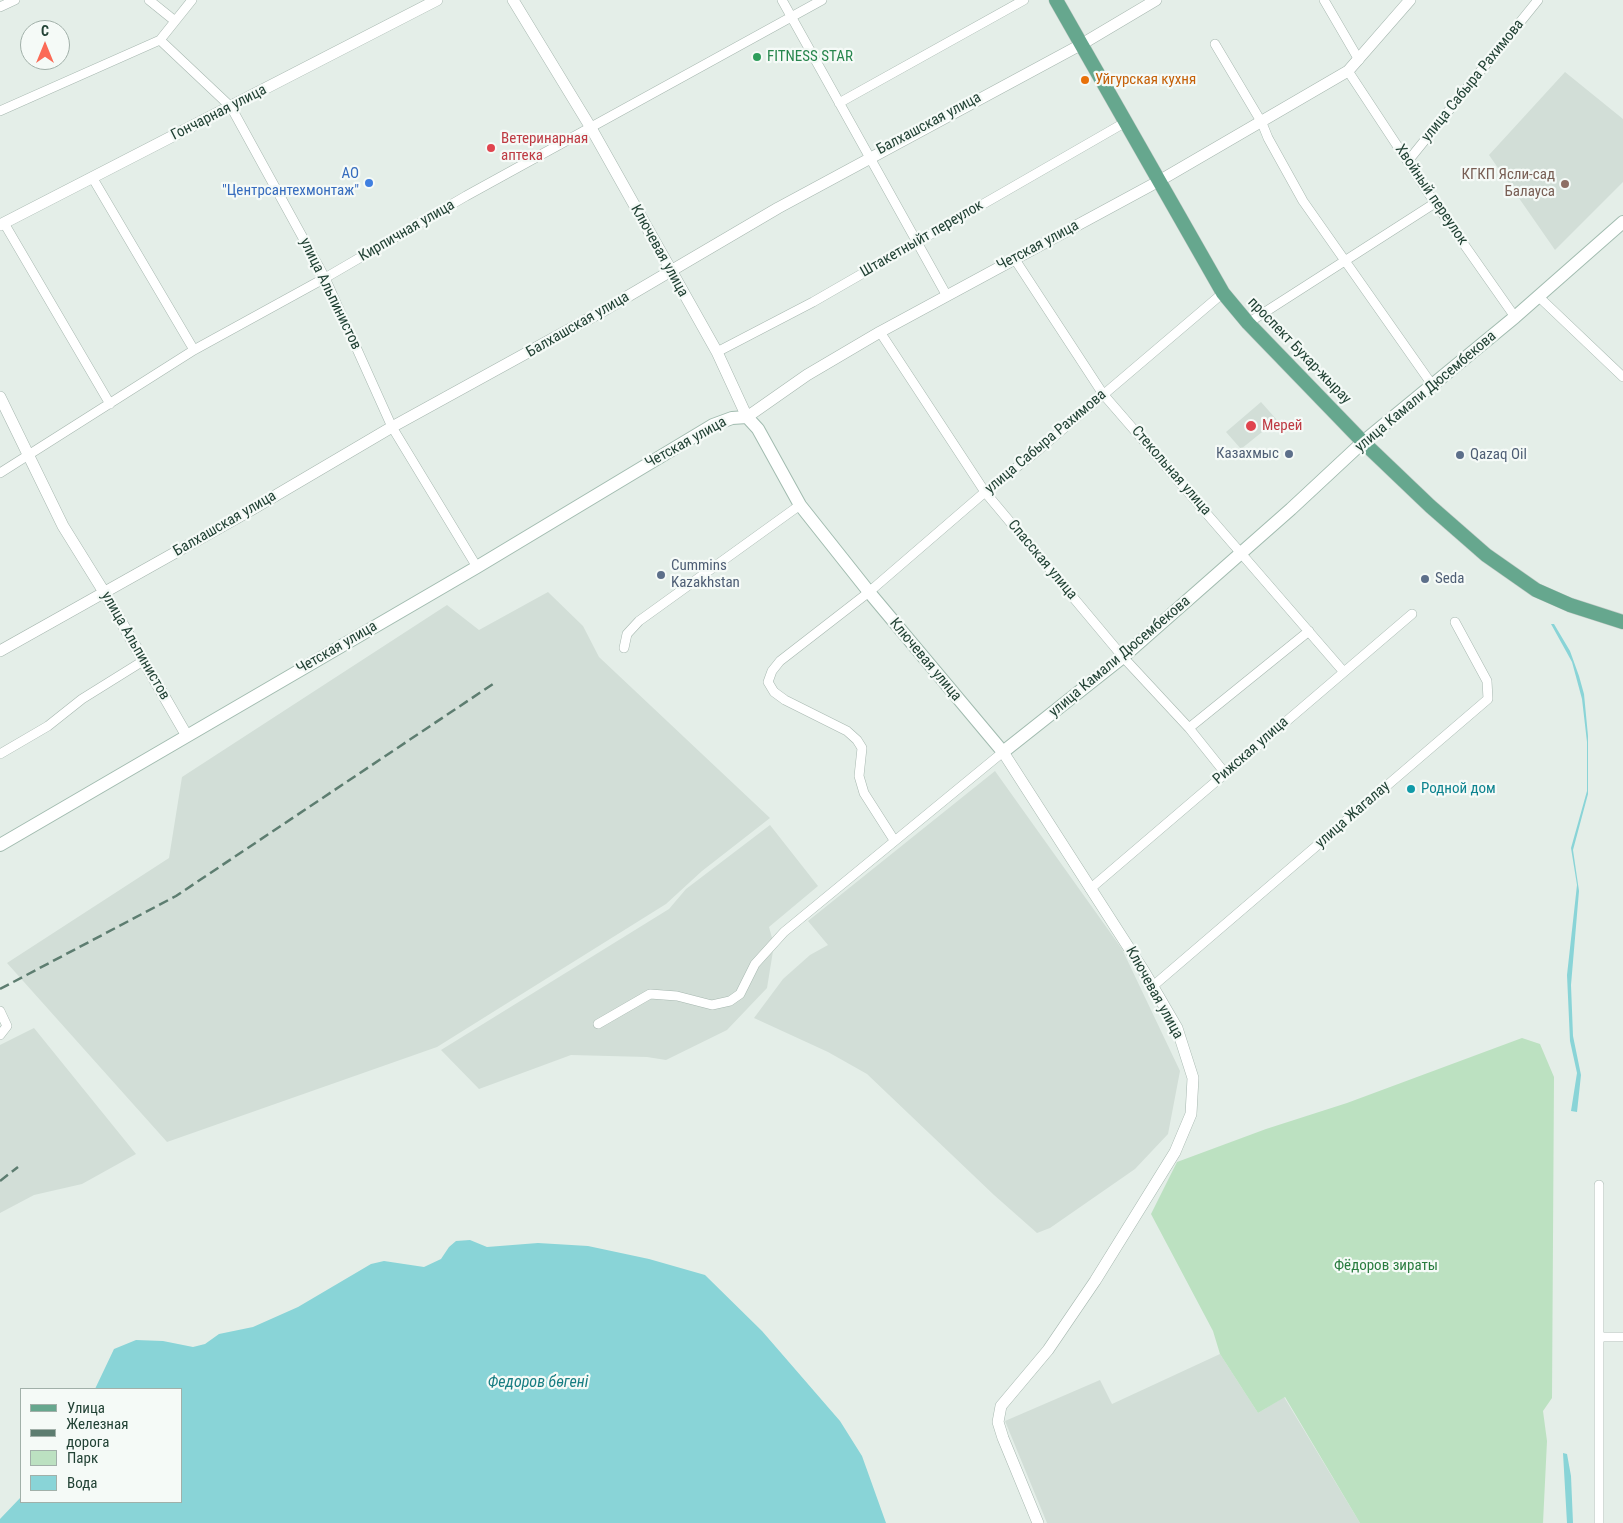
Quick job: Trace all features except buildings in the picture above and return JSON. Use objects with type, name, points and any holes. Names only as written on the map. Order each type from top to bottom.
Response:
[{"type":"main road","name":"проспект Бухар-жырау","points":[[1056,0],[1124,123],[1223,293],[1248,323],[1363,442],[1430,506],[1507,571],[1536,590],[1623,622]]},
{"type":"main road","name":"улица Камали Дюсембекова","points":[[1003,752],[1124,657],[1242,553],[1363,442],[1434,386],[1516,317],[1623,222]]},
{"type":"main road","name":"Ключевая улица","points":[[747,417],[758,429],[800,505],[869,592],[1003,752]]},
{"type":"main road","name":"Четская улица","points":[[0,845],[477,567],[713,425],[732,418],[747,417]]},
{"type":"street","points":[[0,7],[14,0]]},
{"type":"street","points":[[149,0],[175,21]]},
{"type":"street","points":[[0,111],[160,40],[192,0]]},
{"type":"street","name":"Гончарная улица","points":[[2,224],[437,0]]},
{"type":"street","name":"Ключевая улица","points":[[513,0],[591,128],[717,352],[747,417]]},
{"type":"street","points":[[782,0],[947,296]]},
{"type":"street","name":"Кирпичная улица","points":[[0,473],[29,457],[194,350],[325,278],[466,196],[822,0]]},
{"type":"street","points":[[839,103],[1024,0]]},
{"type":"street","name":"Балхашская улица","points":[[0,651],[251,510],[392,427],[528,353],[870,156],[915,135],[1082,44],[1156,0]]},
{"type":"street","points":[[1324,0],[1359,60]]},
{"type":"street","name":"Четская улица","points":[[747,417],[807,375],[880,332],[1159,181],[1262,123],[1348,71],[1410,0]]},
{"type":"street","name":"улица Сабыра Рахимова","points":[[1408,161],[1538,0]]},
{"type":"street","name":"улица Альпинистов","points":[[160,40],[231,106],[325,278],[392,427],[477,567]]},
{"type":"street","points":[[1214,44],[1262,123],[1268,138],[1303,202],[1434,386]]},
{"type":"street","name":"Хвойный переулок","points":[[1348,71],[1435,203],[1516,317]]},
{"type":"street","name":"Штакетныйт переулок","points":[[717,352],[813,302],[1124,123]]},
{"type":"street","points":[[92,177],[194,350]]},
{"type":"street","points":[[1248,323],[1435,203]]},
{"type":"street","points":[[2,224],[110,404]]},
{"type":"street","name":"Стекольная улица","points":[[1014,258],[1103,394],[1343,671]]},
{"type":"street","name":"улица Сабыра Рахимова","points":[[894,840],[864,794],[859,776],[862,748],[857,740],[846,731],[785,700],[774,692],[768,682],[772,671],[780,661],[869,592],[985,492],[1223,293]]},
{"type":"street","points":[[1539,297],[1623,377]]},
{"type":"street","name":"Спасская улица","points":[[880,332],[985,492],[1124,657],[1189,728],[1225,773]]},
{"type":"street","name":"улица Альпинистов","points":[[0,397],[63,526],[104,592],[187,736]]},
{"type":"street","points":[[624,648],[626,634],[639,621],[800,505]]},
{"type":"street","name":"Рижская улица","points":[[1090,889],[1412,614]]},
{"type":"street","name":"улица Жагалау","points":[[1153,986],[1488,699],[1487,681],[1455,622]]},
{"type":"street","points":[[1189,728],[1309,631]]},
{"type":"street","points":[[0,754],[48,726],[82,699],[144,661]]},
{"type":"street","name":"Ключевая улица","points":[[1003,752],[1153,986],[1176,1028],[1193,1078],[1191,1114],[1174,1152],[1095,1281],[1048,1350],[1001,1406],[998,1422],[1003,1438],[1038,1523]]},
{"type":"street","name":"улица Камали Дюсембекова","points":[[598,1024],[650,994],[677,996],[712,1005],[730,1001],[740,994],[755,964],[784,932],[1003,752]]},
{"type":"street","points":[[0,1011],[7,1026],[0,1035]]},
{"type":"street","points":[[1599,1185],[1599,1523]]},
{"type":"street","points":[[1600,1337],[1623,1337]]},
{"type":"shaded area","points":[[1565,72],[1623,119],[1623,182],[1555,250],[1489,155]]},
{"type":"shaded area","name":"Мерей","points":[[1261,402],[1277,420],[1241,449],[1226,432]]},
{"type":"shaded area","points":[[548,592],[583,626],[599,657],[770,818],[702,871],[666,904],[437,1047],[167,1142],[7,963],[169,858],[182,777],[447,605],[479,630]]},
{"type":"shaded area","points":[[995,771],[1122,949],[1180,1071],[1168,1134],[1135,1169],[1050,1228],[1037,1233],[994,1195],[867,1074],[828,1052],[754,1018],[783,979],[810,955],[828,945],[808,921]]},
{"type":"shaded area","points":[[770,825],[818,886],[769,927],[774,945],[767,988],[727,1030],[666,1060],[647,1057],[571,1055],[479,1089],[441,1050],[669,909],[686,889]]},
{"type":"shaded area","points":[[34,1028],[136,1154],[82,1184],[34,1195],[0,1213],[0,1045]]},
{"type":"shaded area","points":[[1220,1354],[1258,1413],[1284,1397],[1360,1523],[1047,1523],[1005,1421],[1100,1380],[1112,1404]]},
{"type":"green space","name":"Фёдоров зираты","points":[[1522,1038],[1540,1044],[1554,1077],[1552,1398],[1543,1411],[1547,1441],[1543,1523],[1360,1523],[1285,1397],[1258,1413],[1220,1354],[1213,1331],[1151,1214],[1177,1162],[1266,1129],[1347,1103]]},
{"type":"water","points":[[1551,624],[1554,624],[1570,651],[1579,676],[1584,694],[1588,736],[1588,794],[1573,850],[1579,891],[1571,985],[1573,1036],[1581,1075],[1577,1112],[1571,1111],[1577,1073],[1570,1041],[1567,975],[1577,885],[1571,848],[1587,791],[1587,742],[1582,699],[1572,662]]},
{"type":"water","name":"Федоров бөгені","points":[[470,1240],[487,1247],[538,1243],[588,1246],[649,1259],[705,1275],[762,1331],[840,1421],[862,1456],[886,1523],[0,1523],[0,1519],[20,1498],[20,1503],[182,1503],[182,1388],[95,1388],[114,1349],[136,1340],[163,1341],[193,1347],[205,1344],[219,1334],[253,1327],[298,1307],[371,1264],[384,1261],[424,1267],[441,1259],[449,1247],[456,1241]]},
{"type":"water","points":[[1563,1453],[1567,1454],[1571,1476],[1573,1523],[1567,1523]]},
{"type":"railway","points":[[0,989],[176,896],[496,682]]},
{"type":"railway","points":[[0,1181],[18,1167]]},
{"type":"place","name":"FITNESS STAR","points":[[757,57]]},
{"type":"place","name":"Уйгурская кухня","points":[[1085,80]]},
{"type":"place","name":"Ветеринарная аптека","points":[[491,148]]},
{"type":"place","name":"АО \"Центрсантехмонтаж\"","points":[[369,183]]},
{"type":"place","name":"КГКП Ясли-сад Балауса","points":[[1565,184]]},
{"type":"place","name":"Мерей","points":[[1251,426]]},
{"type":"place","name":"Казахмыс","points":[[1289,454]]},
{"type":"place","name":"Qazaq Oil","points":[[1460,455]]},
{"type":"place","name":"Cummins Kazakhstan","points":[[661,575]]},
{"type":"place","name":"Seda","points":[[1425,579]]},
{"type":"place","name":"Родной дом","points":[[1411,789]]}]
